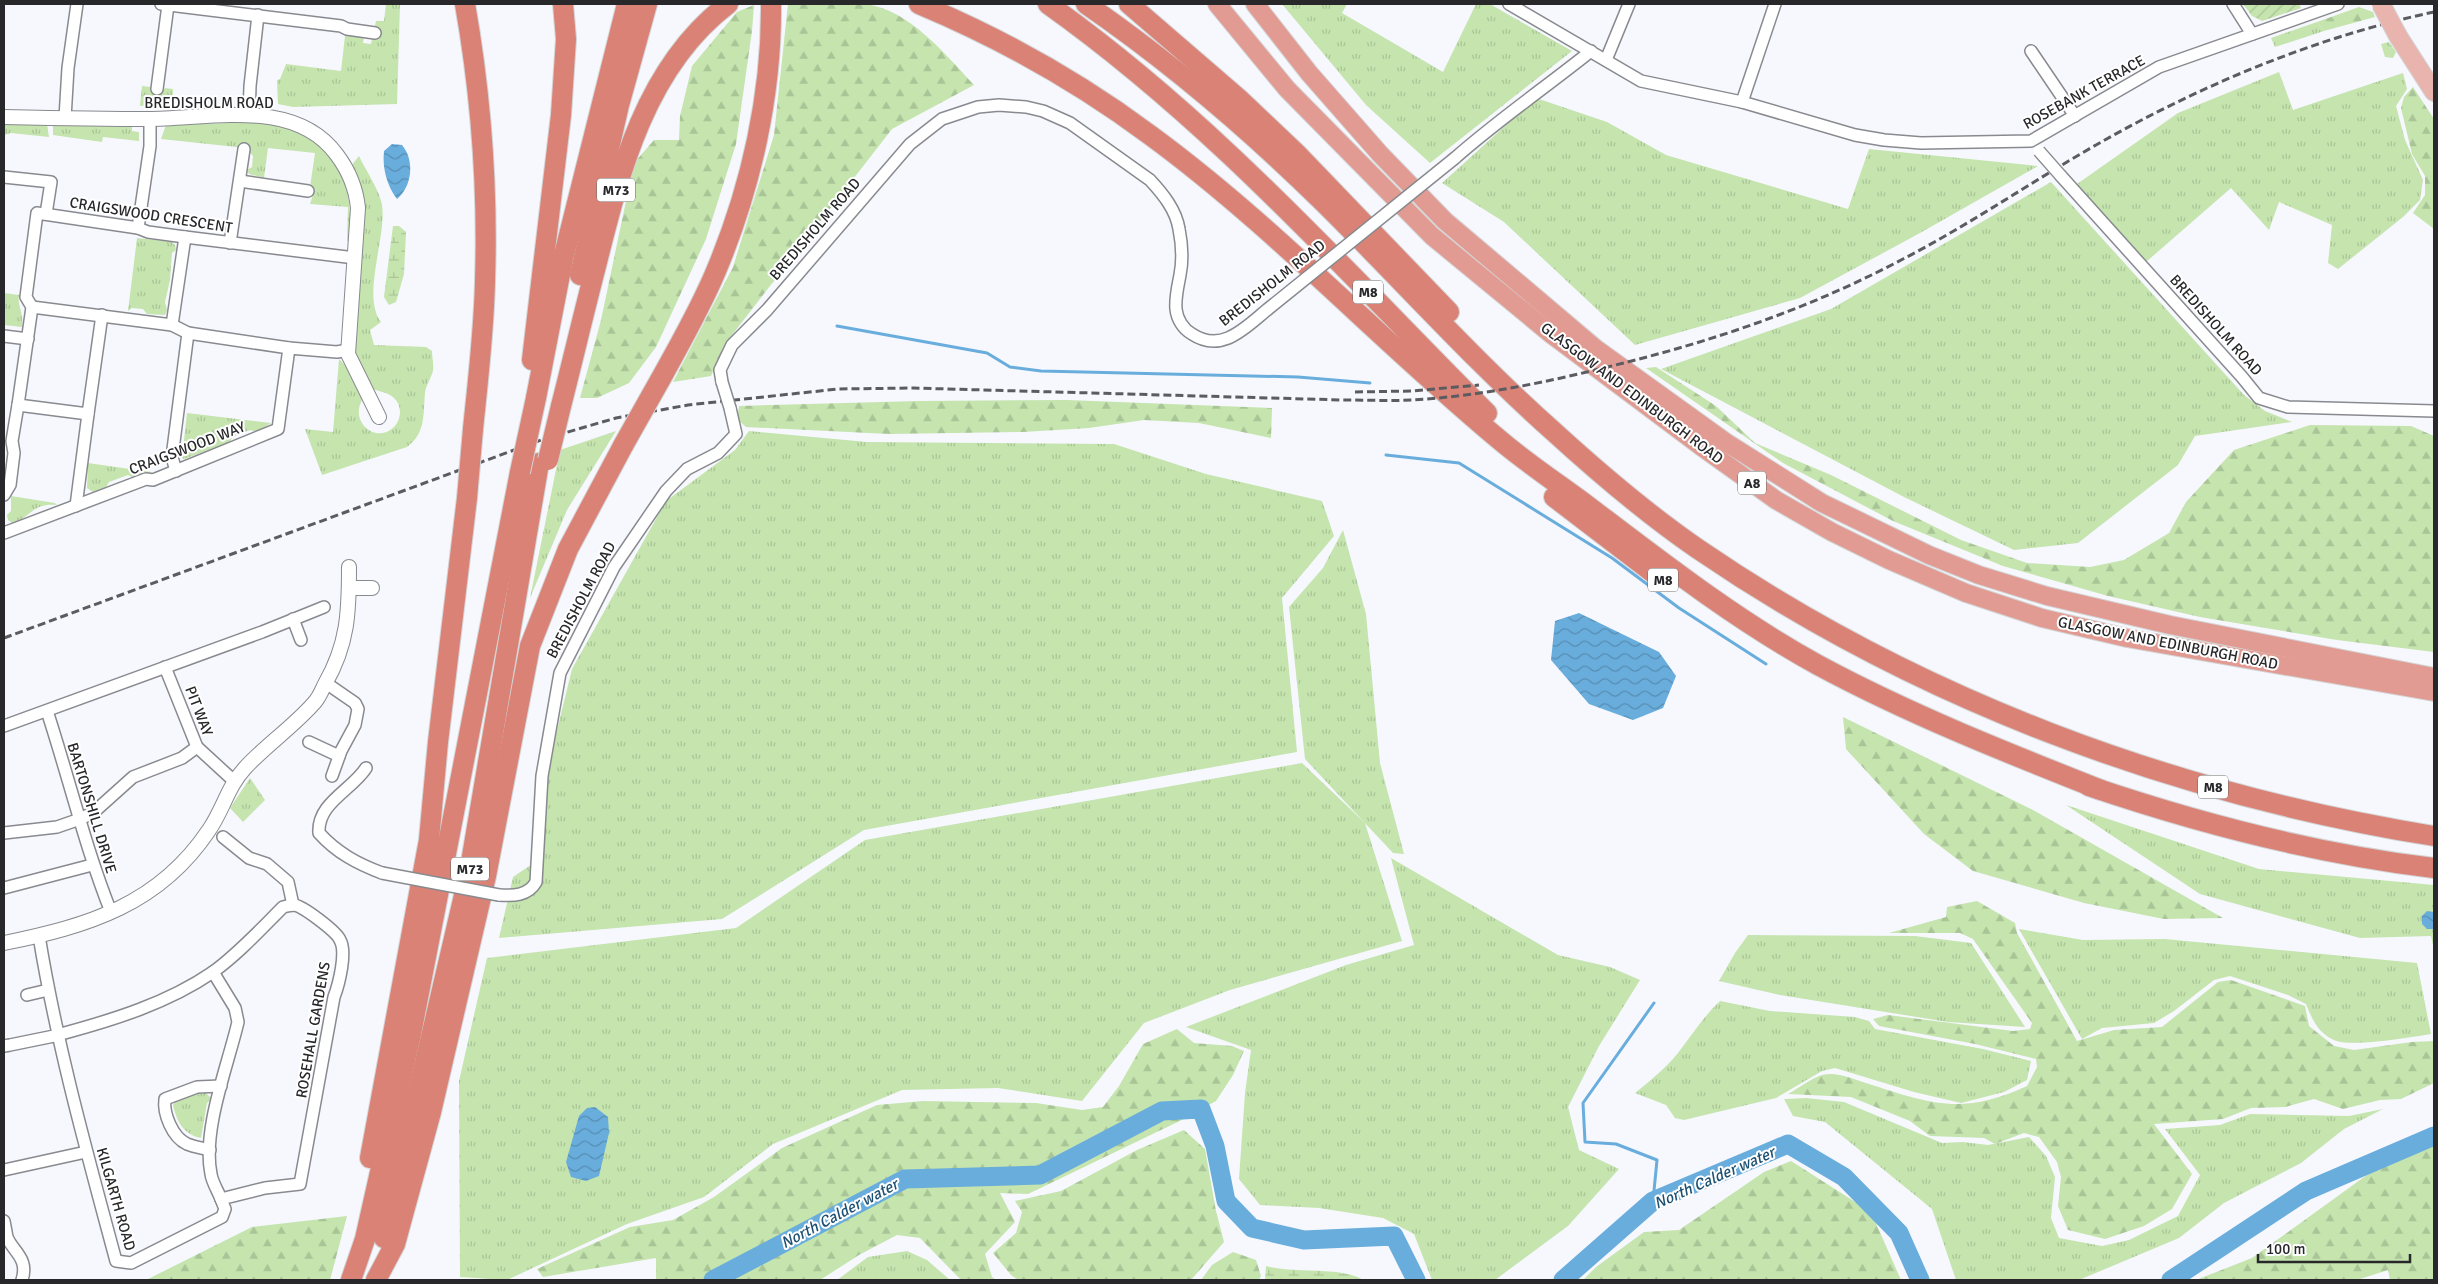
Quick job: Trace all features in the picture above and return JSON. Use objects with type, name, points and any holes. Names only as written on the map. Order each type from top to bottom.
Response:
[{"type":"highway","points":[[350,1274],[429,840],[446,669],[467,498],[485,280],[485,186],[479,105],[465,4]]},
{"type":"highway","name":"M73","points":[[376,1276],[469,874],[517,594],[544,462],[544,403],[566,39],[563,4]]},
{"type":"highway","name":"M73","points":[[350,1274],[382,1166],[411,1034],[520,472],[639,123],[655,90],[679,52],[708,20],[728,4]]},
{"type":"highway","name":"M8","points":[[919,4],[1007,46],[1097,99],[1150,135],[1253,218],[1502,441],[1702,593],[1816,664],[1963,735],[2101,790]]},
{"type":"highway","name":"M8","points":[[1048,4],[1147,79],[1253,174],[1510,436],[1588,506]]},
{"type":"highway","name":"M8","points":[[1086,4],[1127,32],[1266,148],[1376,256],[1472,356],[1550,429],[1627,496],[1698,549],[1796,611],[1856,645],[1944,689],[1998,713],[2091,748],[2244,796],[2328,817],[2434,836]]},
{"type":"highway","name":"M8","points":[[1119,4],[1273,142],[1376,256]]},
{"type":"highway","name":"M8","points":[[1129,4],[1238,98],[1326,181],[1484,349],[1547,412],[1593,453],[1681,525],[1796,611]]},
{"type":"highway","name":"GLASGOW AND EDINBURGH ROAD","points":[[1217,4],[1287,89],[1432,236],[1550,334],[1694,441],[1776,500],[1832,532],[1889,560],[1966,593],[2042,618],[2127,638],[2434,692]]},
{"type":"highway","name":"GLASGOW AND EDINBURGH ROAD","points":[[1255,4],[1309,73],[1380,154],[1445,221],[1595,348],[1719,437],[1822,503],[1929,555],[1979,575],[2047,596],[2179,627],[2434,677]]},
{"type":"highway","name":"M73","points":[[544,403],[598,193],[636,8]]},
{"type":"highway","name":"M73","points":[[376,1276],[395,1244],[434,1102],[486,876],[530,646],[568,549],[696,314],[733,226],[760,124],[769,55],[771,12]]},
{"type":"highway","name":"M8","points":[[1297,257],[1444,404],[1604,537],[1687,597],[1810,672],[1904,719],[1959,743],[2101,790],[2194,819],[2258,836],[2355,856],[2434,868]]},
{"type":"highway","points":[[411,1034],[438,822],[446,669]]},
{"type":"main road","points":[[2381,4],[2398,36],[2434,92]]},
{"type":"street","points":[[66,118],[68,68],[77,4]]},
{"type":"street","points":[[157,89],[164,4],[341,26],[375,33]]},
{"type":"street","name":"ROSEBANK TERRACE","points":[[1508,4],[1641,82],[1742,102],[1855,135],[1921,143],[2031,141],[2159,67],[2338,4]]},
{"type":"street","points":[[1606,60],[1629,4]]},
{"type":"street","points":[[1742,102],[1775,4]]},
{"type":"street","points":[[2233,4],[2252,34]]},
{"type":"street","points":[[249,116],[250,86],[258,15]]},
{"type":"street","name":"BREDISHOLM ROAD","points":[[366,768],[358,780],[339,796],[321,816],[320,833],[340,853],[357,863],[382,873],[498,894],[513,896],[520,894],[536,882],[542,776],[560,673],[614,567],[666,491],[687,469],[718,453],[736,434],[720,370],[732,345],[767,310],[910,144],[942,119],[978,107],[1000,105],[1026,106],[1058,117],[1150,180],[1171,207],[1180,229],[1182,264],[1176,311],[1181,322],[1190,333],[1200,339],[1224,340],[1232,338],[1456,158],[1492,125],[1533,98],[1591,51]]},
{"type":"street","points":[[2031,51],[2075,116]]},
{"type":"street","name":"BREDISHOLM ROAD","points":[[4,116],[150,119],[249,116],[281,118],[320,136],[332,148],[352,179],[357,195],[358,208],[348,350],[349,359],[379,417]]},
{"type":"street","points":[[138,228],[150,146],[150,119]]},
{"type":"street","name":"BREDISHOLM ROAD","points":[[2031,141],[2259,398],[2288,408],[2434,411]]},
{"type":"street","points":[[230,243],[244,150]]},
{"type":"street","points":[[4,177],[51,182],[46,214],[37,213],[26,297],[32,306],[18,404],[9,428],[14,453],[10,485],[4,495]]},
{"type":"street","points":[[240,181],[308,191]]},
{"type":"street","name":"CRAIGSWOOD CRESCENT","points":[[46,214],[138,228],[148,232],[355,258]]},
{"type":"street","points":[[172,325],[185,237]]},
{"type":"street","points":[[32,306],[172,325],[188,333],[289,348],[337,352],[348,350]]},
{"type":"street","points":[[76,506],[102,315]]},
{"type":"street","points":[[176,471],[172,457],[188,333]]},
{"type":"street","points":[[4,336],[28,339]]},
{"type":"street","name":"CRAIGSWOOD WAY","points":[[4,532],[22,527],[28,522],[146,479],[153,480],[278,429],[289,348]]},
{"type":"street","points":[[18,404],[88,414]]},
{"type":"street","points":[[4,943],[39,936],[111,912],[141,898],[169,878],[210,829],[234,782],[245,768],[315,702],[336,666],[349,618],[349,567]]},
{"type":"street","points":[[349,588],[372,588]]},
{"type":"street","points":[[4,726],[324,607]]},
{"type":"street","points":[[293,619],[301,640]]},
{"type":"street","name":"PIT WAY","points":[[164,667],[197,747],[234,782]]},
{"type":"street","points":[[326,683],[355,703],[358,708],[354,724],[332,776]]},
{"type":"street","name":"BARTONSHILL DRIVE","points":[[47,711],[92,865],[111,912]]},
{"type":"street","points":[[308,742],[339,756]]},
{"type":"street","points":[[4,833],[57,827],[80,819],[94,812],[132,777],[182,758],[197,747]]},
{"type":"street","points":[[4,1046],[59,1035],[120,1018],[151,1004],[213,972],[283,907],[294,905],[288,882],[266,864],[249,858],[223,836]]},
{"type":"street","points":[[4,888],[92,865]]},
{"type":"street","name":"ROSEHALL GARDENS","points":[[221,1199],[265,1188],[300,1184],[334,997],[339,982],[342,953],[341,940],[336,934],[301,907],[294,905]]},
{"type":"street","name":"KILGARTH ROAD","points":[[39,936],[48,990],[86,1152],[116,1260],[132,1263],[222,1217],[225,1209],[221,1199]]},
{"type":"street","points":[[213,972],[235,1008],[238,1022],[214,1116],[210,1150],[211,1174],[221,1199]]},
{"type":"street","points":[[27,995],[48,990]]},
{"type":"street","points":[[210,1150],[186,1143],[175,1134],[164,1106],[165,1099],[197,1087],[221,1086]]},
{"type":"street","points":[[4,1170],[86,1152]]},
{"type":"street","points":[[4,1221],[8,1237],[19,1253],[24,1273],[22,1280]]},
{"type":"green space","points":[[846,3],[865,4],[881,8],[897,15],[926,35],[974,85],[892,129],[725,344],[711,376],[673,382],[733,267],[774,135],[788,4]]},
{"type":"green space","points":[[386,4],[400,4],[397,104],[293,107],[278,104],[277,80],[280,79],[286,64],[341,71],[345,36],[349,34],[364,36],[363,43],[371,44],[376,21],[384,21]]},
{"type":"green space","points":[[1282,4],[1347,4],[1342,13],[1443,72],[1476,4],[1490,4],[1572,51],[1430,163],[1366,105]]},
{"type":"green space","points":[[2243,4],[2299,4],[2301,8],[2262,21],[2252,16]]},
{"type":"green space","points":[[754,5],[736,144],[706,239],[656,347],[629,383],[597,398],[580,398],[601,320],[634,163],[654,140],[679,140],[680,116],[692,66],[737,12]]},
{"type":"green space","points":[[2359,7],[2373,12],[2375,17],[2324,31],[2317,22]]},
{"type":"green space","points":[[2317,22],[2324,31],[2275,47],[2271,38]]},
{"type":"green space","points":[[2389,42],[2396,52],[2393,58],[2385,57],[2381,44]]},
{"type":"green space","points":[[2279,72],[2293,110],[2403,73],[2407,89],[2396,106],[2405,140],[2423,180],[2420,200],[2403,217],[2338,269],[2328,263],[2332,225],[2279,202],[2269,230],[2231,188],[2146,262],[2077,184],[2178,113]]},
{"type":"green space","points":[[142,86],[151,87],[155,90],[154,105],[140,106]]},
{"type":"green space","points":[[2413,87],[2434,119],[2434,229],[2413,213],[2425,195],[2425,176],[2412,154],[2401,108],[2404,97]]},
{"type":"green space","points":[[165,88],[173,89],[172,106],[157,105],[158,91],[163,91]]},
{"type":"green space","points":[[1536,98],[1607,122],[1666,155],[1848,209],[1869,149],[2038,166],[1800,298],[1635,345],[1504,222],[1442,183]]},
{"type":"green space","points":[[4,122],[47,124],[49,137],[11,133],[4,135]]},
{"type":"green space","points":[[267,122],[290,129],[309,139],[324,150],[335,163],[343,178],[348,196],[350,241],[347,241],[348,207],[310,204],[315,189],[310,187],[315,153],[268,148],[264,178],[249,174],[247,170],[252,167],[253,156],[246,148],[161,139],[166,125]]},
{"type":"green space","points":[[53,124],[132,125],[132,131],[139,132],[139,141],[103,137],[102,142],[53,135]]},
{"type":"green space","points":[[359,156],[381,199],[382,205],[383,218],[373,297],[381,322],[370,330],[374,345],[426,347],[432,351],[433,371],[426,390],[421,430],[413,442],[407,447],[322,475],[305,429],[333,432],[339,359],[357,383],[362,398],[359,408],[360,419],[368,430],[377,433],[388,431],[396,424],[400,413],[398,403],[392,396],[373,389],[353,352],[351,166]]},
{"type":"green space","points":[[2051,182],[2244,395],[2265,411],[2292,422],[2195,436],[2178,465],[2078,543],[2014,550],[1904,497],[1661,369],[1831,309]]},
{"type":"green space","points":[[393,226],[399,226],[406,232],[404,274],[396,302],[389,305],[384,297]]},
{"type":"green space","points":[[137,238],[172,242],[175,245],[176,250],[172,253],[170,280],[165,302],[167,310],[165,315],[147,314],[143,309],[132,308],[128,311]]},
{"type":"green space","points":[[4,293],[19,295],[22,327],[4,325]]},
{"type":"green space","points":[[1656,367],[1716,406],[1755,443],[1831,475],[1961,540],[2027,563],[2090,567],[2124,560],[2169,533],[2186,502],[2234,450],[2310,425],[2411,426],[2434,436],[2434,652],[2337,640],[2200,617],[2108,596],[2003,566],[1893,521],[1783,463],[1646,368]]},
{"type":"green space","points":[[1067,400],[1272,408],[1271,438],[1199,423],[1144,420],[1089,428],[1023,432],[889,434],[746,427],[737,419],[739,406],[918,401]]},
{"type":"green space","points":[[187,413],[271,423],[257,432],[250,430],[232,437],[230,442],[184,459],[182,458]]},
{"type":"green space","points":[[616,431],[567,510],[530,598],[560,450]]},
{"type":"green space","points":[[749,431],[867,442],[1114,444],[1206,474],[1322,501],[1334,536],[1282,598],[1297,752],[864,830],[722,919],[499,938],[513,877],[541,858],[545,779],[572,669],[666,501],[735,450]]},
{"type":"green space","points":[[88,463],[152,473],[145,472],[132,477],[128,475],[109,482],[106,487],[93,492],[87,488]]},
{"type":"green space","points":[[11,496],[55,503],[57,505],[37,508],[12,523],[8,520],[7,515],[11,511]]},
{"type":"green space","points":[[1343,530],[1366,614],[1380,763],[1404,854],[1393,853],[1305,759],[1289,607],[1323,568]]},
{"type":"green space","points":[[1843,717],[2033,810],[2223,918],[2164,919],[2084,903],[1973,871],[1924,834],[1846,749]]},
{"type":"green space","points":[[1302,763],[1365,823],[1402,941],[1230,990],[1144,1023],[1082,1101],[998,1088],[902,1090],[773,1144],[704,1197],[627,1224],[507,1280],[460,1277],[459,1081],[487,958],[736,928],[865,840]]},
{"type":"green space","points":[[250,778],[265,800],[243,822],[230,808]]},
{"type":"green space","points":[[2066,805],[2259,869],[2434,885],[2434,950],[2431,936],[2360,938],[2200,894]]},
{"type":"green space","points":[[1391,858],[1558,955],[1610,967],[1640,980],[1599,1046],[1568,1107],[1579,1150],[1619,1169],[1568,1226],[1495,1280],[1432,1280],[1414,1234],[1383,1218],[1319,1208],[1260,1205],[1239,1179],[1245,1093],[1251,1050],[1186,1027],[1346,965],[1414,945]]},
{"type":"green space","points":[[1977,901],[2015,923],[2017,933],[2077,1041],[2114,1030],[2162,1027],[2218,982],[2231,980],[2305,1006],[2309,1026],[2334,1046],[2354,1050],[2434,1041],[2434,1083],[2401,1099],[2380,1100],[2343,1109],[2314,1099],[2285,1107],[2251,1108],[2223,1119],[2154,1124],[2192,1174],[2172,1209],[2144,1226],[2105,1239],[2068,1230],[2058,1206],[2061,1177],[2057,1162],[2039,1137],[2024,1133],[1995,1144],[1984,1138],[1930,1136],[1910,1121],[1851,1097],[1788,1094],[1813,1079],[1827,1074],[1844,1076],[1909,1097],[1946,1104],[1984,1101],[2027,1086],[2037,1067],[2036,1059],[1975,1044],[1879,1026],[1873,1019],[1888,1015],[2013,1031],[2030,1029],[2032,1023],[1973,939],[1960,933],[1889,933],[1946,917],[1947,907]]},
{"type":"green space","points":[[2019,929],[2083,940],[2165,939],[2417,963],[2431,1034],[2353,1043],[2334,1040],[2324,1034],[2313,1020],[2306,1004],[2288,995],[2230,976],[2214,980],[2174,1011],[2154,1023],[2102,1028],[2082,1039]]},
{"type":"green space","points":[[1748,935],[1915,936],[1971,943],[2025,1027],[1948,1022],[1780,995],[1719,981]]},
{"type":"green space","points":[[1720,1001],[1770,1011],[1855,1017],[1869,1021],[1875,1029],[1983,1049],[2031,1061],[2027,1080],[2004,1092],[1961,1103],[1914,1092],[1835,1068],[1822,1071],[1776,1098],[1684,1120],[1675,1118],[1666,1105],[1635,1093],[1658,1074],[1673,1058]]},
{"type":"green space","points":[[1177,1029],[1194,1043],[1232,1046],[1244,1051],[1233,1075],[1216,1101],[1188,1117],[1028,1194],[1000,1193],[1015,1222],[985,1254],[992,1277],[996,1280],[961,1280],[920,1238],[897,1235],[859,1255],[820,1280],[656,1280],[656,1258],[543,1277],[537,1269],[630,1227],[673,1220],[714,1197],[782,1148],[877,1105],[923,1101],[1036,1103],[1082,1110],[1103,1107],[1119,1086],[1143,1044]]},
{"type":"green space","points":[[206,1093],[212,1099],[207,1103],[201,1138],[185,1130],[177,1117],[173,1105],[183,1097]]},
{"type":"green space","points":[[1806,1098],[1844,1102],[1942,1143],[1963,1142],[1988,1145],[2029,1137],[2046,1156],[2055,1177],[2051,1218],[2059,1238],[2102,1246],[2129,1240],[2178,1216],[2200,1175],[2165,1129],[2220,1125],[2250,1114],[2349,1116],[2383,1109],[2344,1129],[2301,1163],[2224,1203],[2179,1238],[2079,1280],[1956,1280],[1932,1209],[1825,1122],[1793,1116],[1784,1099]]},
{"type":"green space","points":[[1184,1130],[1205,1149],[1216,1211],[1224,1242],[1191,1280],[1018,1280],[1011,1275],[993,1253],[1016,1233],[1022,1212],[1015,1201],[1061,1191],[1137,1150]]},
{"type":"green space","points":[[2434,1144],[2434,1280],[2390,1280],[2388,1270],[2357,1280],[2196,1280],[2252,1258],[2371,1172]]},
{"type":"green space","points":[[1791,1161],[1871,1212],[1901,1280],[1583,1280],[1596,1267],[1644,1232],[1679,1230],[1764,1172]]},
{"type":"green space","points":[[347,1216],[330,1280],[146,1280],[252,1227]]},
{"type":"green space","points":[[907,1251],[927,1260],[950,1280],[837,1280],[868,1257]]},
{"type":"green space","points":[[1233,1252],[1256,1260],[1261,1276],[1259,1280],[1201,1280],[1212,1265]]},
{"type":"green space","points":[[1266,1266],[1290,1270],[1343,1273],[1363,1280],[1265,1280]]},
{"type":"water","points":[[392,144],[402,145],[409,158],[410,166],[409,181],[397,199],[388,183],[384,164],[384,151]]},
{"type":"water","points":[[1579,613],[1659,652],[1676,676],[1663,708],[1633,720],[1589,704],[1551,660],[1555,621]]},
{"type":"water","points":[[2427,911],[2434,912],[2434,929],[2427,929],[2422,924],[2422,916]]},
{"type":"water","points":[[595,1107],[608,1117],[609,1133],[599,1176],[586,1181],[571,1177],[566,1162],[579,1116],[587,1108]]},
{"type":"waterway","points":[[837,326],[987,353],[1010,367],[1041,371],[1298,377],[1370,383]]},
{"type":"waterway","points":[[1386,455],[1459,463],[1612,558],[1679,608],[1766,664]]},
{"type":"waterway","points":[[1653,1201],[1657,1160],[1616,1144],[1585,1142],[1583,1103],[1654,1003]]},
{"type":"waterway","name":"North Calder water","points":[[713,1280],[905,1179],[1040,1175],[1162,1111],[1201,1109],[1215,1146],[1226,1201],[1252,1228],[1304,1240],[1394,1236],[1416,1280]]},
{"type":"waterway","name":"North Calder water","points":[[2171,1280],[2306,1191],[2434,1136]]},
{"type":"waterway","name":"North Calder water","points":[[1563,1280],[1653,1201],[1788,1144],[1844,1177],[1899,1233],[1920,1280]]},
{"type":"railway","points":[[4,638],[544,439],[616,418],[688,405],[838,389],[913,388],[1343,400],[1413,400],[1507,389],[1639,359],[1755,324],[1793,310],[1867,277],[1952,232],[2096,145],[2177,102],[2218,83],[2303,49],[2390,22],[2434,12]]},
{"type":"railway","points":[[1355,392],[1412,391],[1479,385]]}]
